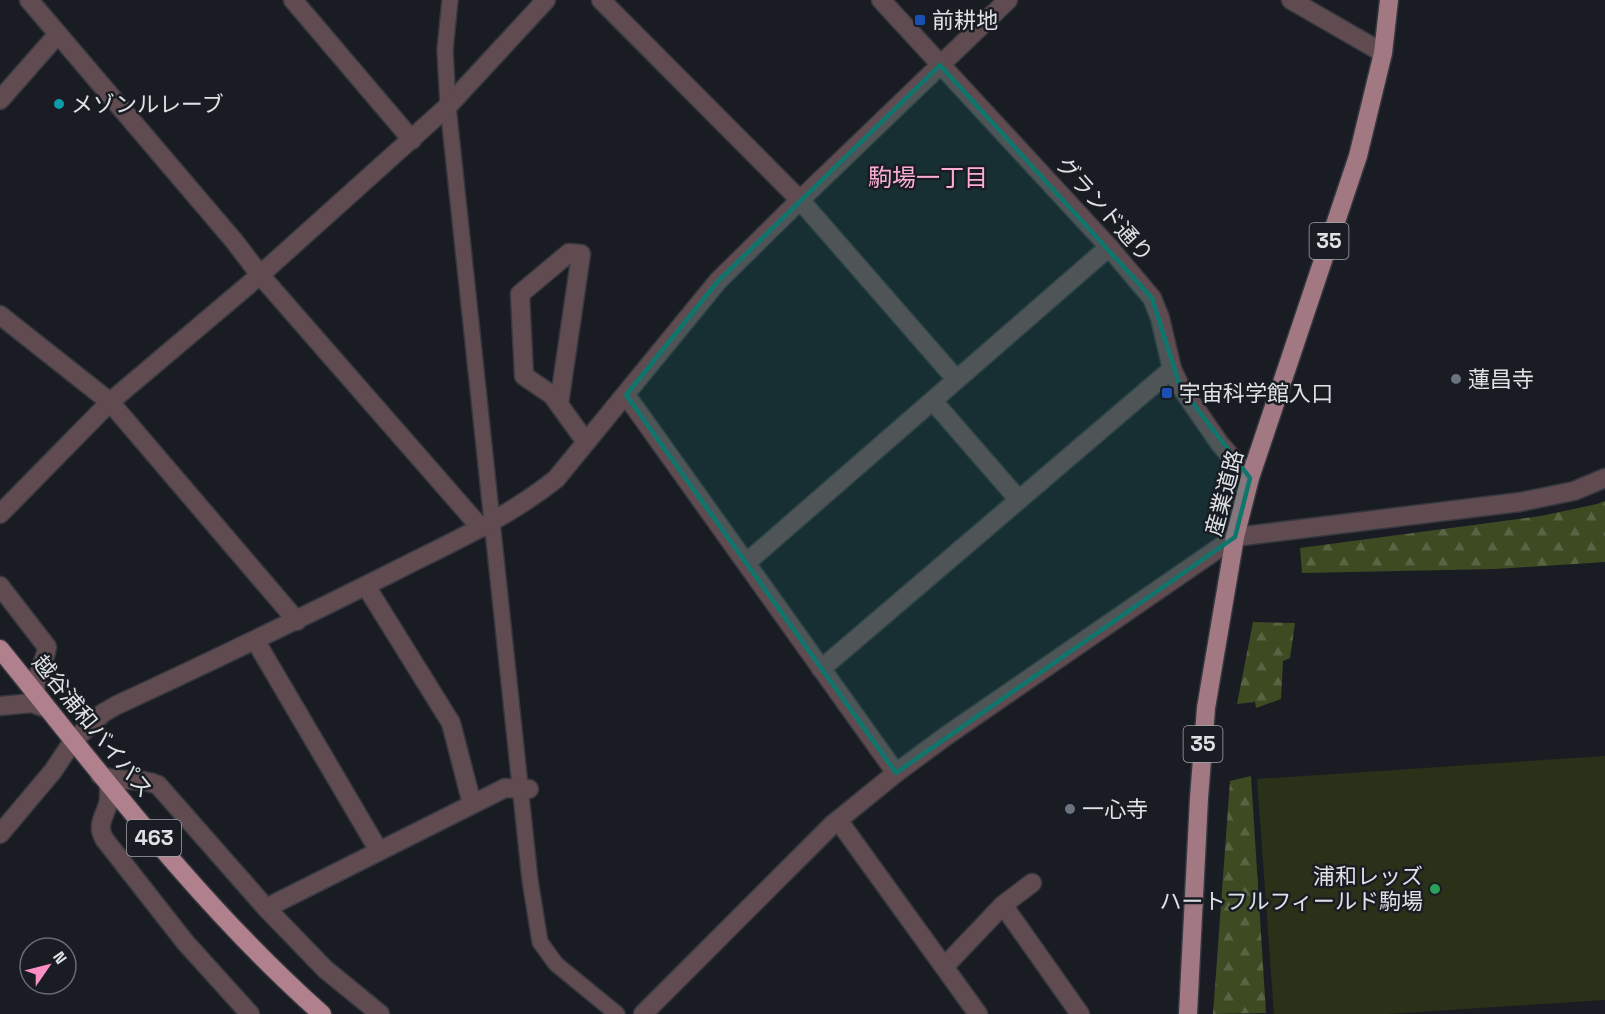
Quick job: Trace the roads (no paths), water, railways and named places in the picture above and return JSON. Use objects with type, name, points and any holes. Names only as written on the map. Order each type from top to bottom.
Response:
[{"type":"highway","name":"越谷浦和バイパス","points":[[0,650],[104,781],[235,932],[284,981],[322,1014]]},
{"type":"main road","name":"産業道路","points":[[1188,1014],[1206,708],[1235,537],[1250,478],[1358,156],[1383,53],[1389,0]]},
{"type":"street","points":[[29,0],[235,242],[260,275],[487,525]]},
{"type":"street","points":[[293,0],[412,140]]},
{"type":"street","points":[[450,0],[445,50],[448,106],[487,525],[525,788],[530,880],[540,942],[556,964],[617,1014]]},
{"type":"street","points":[[0,514],[110,402],[260,275],[412,140],[448,106],[546,0]]},
{"type":"street","points":[[601,0],[800,200],[956,379]]},
{"type":"street","name":"グランド通り","points":[[881,0],[1152,298],[1160,318],[1172,369],[1184,393],[1220,444],[1250,478]]},
{"type":"street","points":[[0,834],[53,771],[73,741],[103,713],[297,621],[487,525],[529,501],[556,479],[718,281],[1008,0]]},
{"type":"street","points":[[1291,0],[1383,53]]},
{"type":"street","points":[[0,100],[58,34]]},
{"type":"street","points":[[746,563],[1108,247]]},
{"type":"street","points":[[558,404],[581,254],[569,253],[520,294],[524,376],[552,395],[558,404],[586,442]]},
{"type":"street","points":[[0,315],[110,402],[297,621]]},
{"type":"street","points":[[821,669],[1172,369]]},
{"type":"street","points":[[626,395],[896,773]]},
{"type":"street","points":[[933,401],[1019,500]]},
{"type":"street","points":[[642,1014],[838,820],[896,773],[1235,537],[1520,502],[1574,491],[1605,478]]},
{"type":"street","points":[[0,586],[47,646],[46,656],[35,681],[35,693]]},
{"type":"street","points":[[366,586],[451,723],[472,804]]},
{"type":"street","points":[[255,640],[379,851]]},
{"type":"street","points":[[0,706],[32,703],[46,708]]},
{"type":"street","points":[[250,1014],[185,942],[100,833],[99,825],[108,806],[104,781],[110,779],[149,781],[158,785],[267,909],[325,969],[380,1014]]},
{"type":"street","points":[[267,909],[505,788],[525,788]]},
{"type":"street","points":[[838,820],[978,1014]]},
{"type":"street","points":[[944,967],[1003,905],[1032,883]]},
{"type":"street","points":[[1003,905],[1080,1014]]},
{"type":"place","name":"前耕地","points":[[920,20]]},
{"type":"place","name":"メゾンルレーブ","points":[[59,104]]},
{"type":"place","name":"蓮昌寺","points":[[1456,379]]},
{"type":"place","name":"宇宙科学館入口","points":[[1167,393]]},
{"type":"place","name":"一心寺","points":[[1070,809]]},
{"type":"place","name":"浦和レッズ ハートフルフィールド駒場","points":[[1435,889]]},
{"type":"district","name":"駒場一丁目","points":[[928,178]]}]
